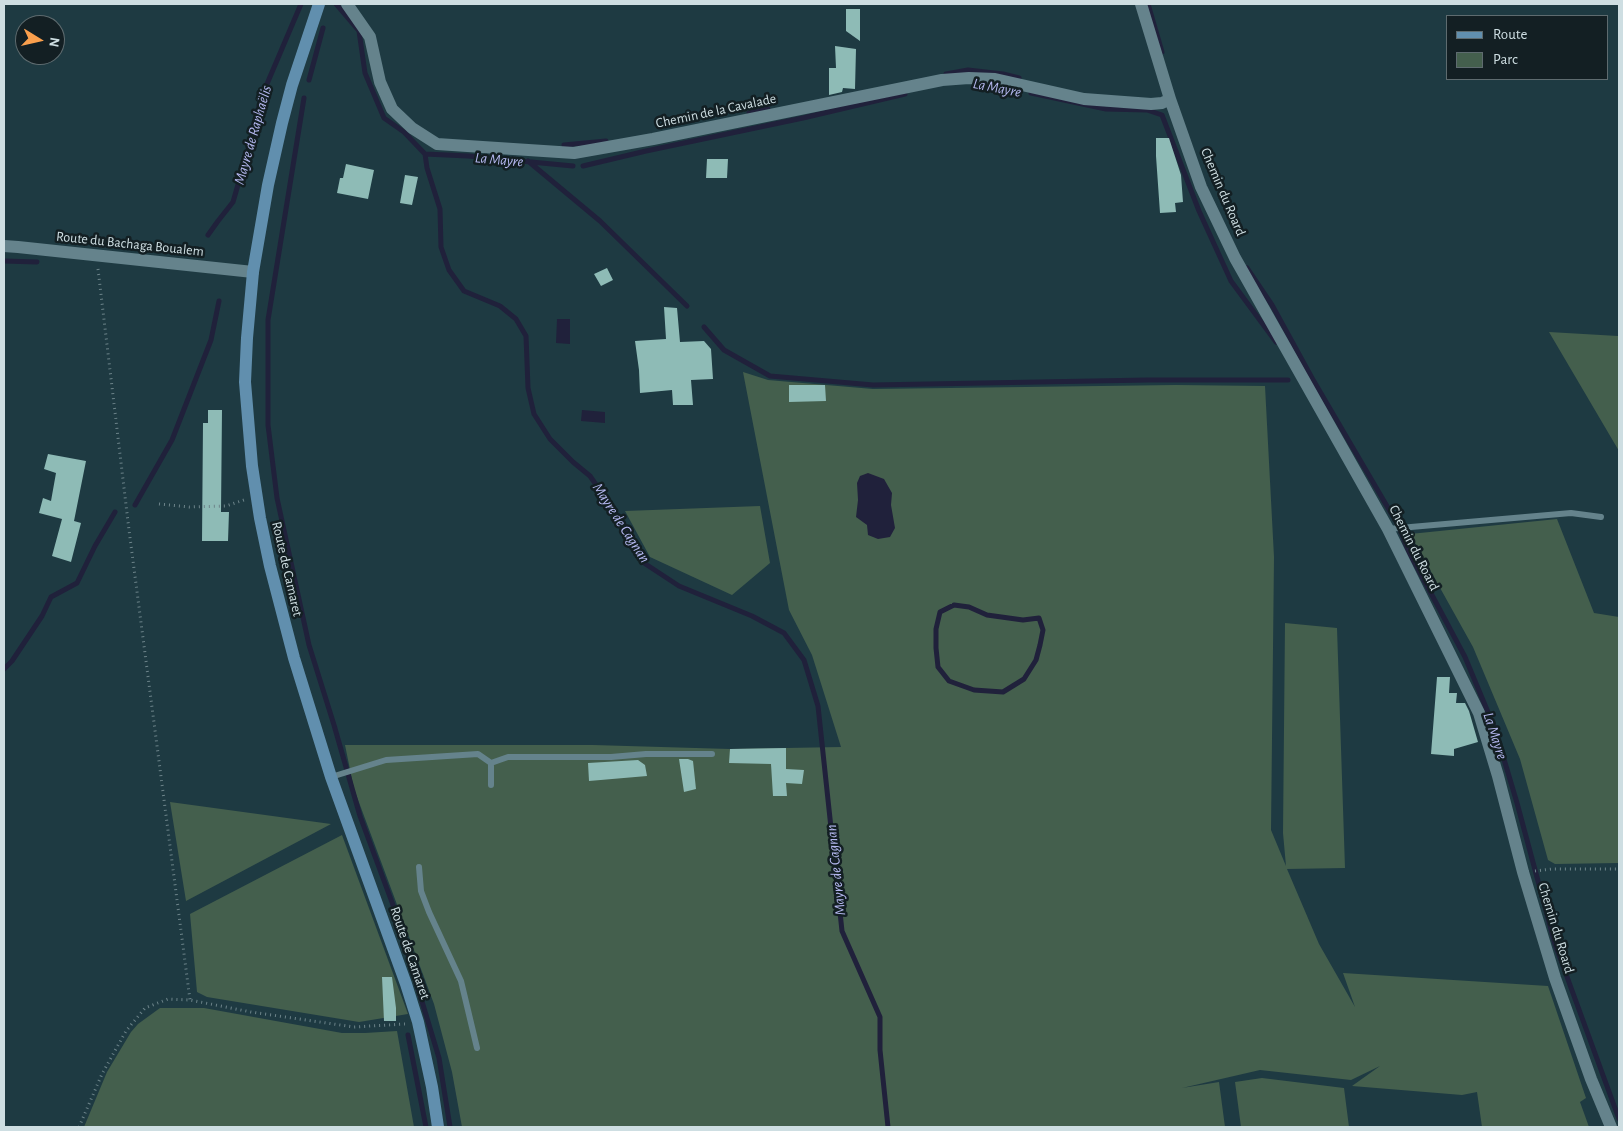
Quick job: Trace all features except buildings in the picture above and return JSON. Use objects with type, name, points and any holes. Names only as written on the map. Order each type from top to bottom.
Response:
[{"type":"main road","name":"Route de Camaret","points":[[319,5],[292,85],[274,153],[253,272],[245,382],[247,421],[256,495],[270,566],[291,649],[332,777],[418,1022],[432,1087],[438,1127]]},
{"type":"street","name":"Chemin de la Cavalade","points":[[347,4],[370,37],[380,82],[392,109],[412,128],[437,144],[574,152],[653,139],[942,80],[969,78],[995,79],[1084,99],[1151,104],[1162,103],[1170,99]]},
{"type":"street","name":"Chemin du Roard","points":[[1141,4],[1170,99],[1201,187],[1235,258],[1388,529],[1479,713],[1498,776],[1523,872],[1555,978],[1591,1079],[1611,1127]]},
{"type":"street","name":"Route du Bachaga Boualem","points":[[4,246],[253,272]]},
{"type":"lane","points":[[1388,529],[1571,512],[1601,517]]},
{"type":"lane","points":[[332,777],[386,760],[478,754],[491,763]]},
{"type":"lane","points":[[491,763],[508,756],[611,757],[646,754],[712,754]]},
{"type":"lane","points":[[491,763],[491,785]]},
{"type":"lane","points":[[419,867],[421,891],[460,981],[477,1048]]},
{"type":"path","points":[[96,255],[129,530],[190,1000]]},
{"type":"path","points":[[159,504],[189,507],[226,506],[256,495]]},
{"type":"path","points":[[1523,872],[1552,869],[1619,869]]},
{"type":"path","points":[[80,1127],[102,1074],[126,1031],[145,1008],[168,999],[190,1000],[250,1012],[354,1027],[418,1022]]},
{"type":"green space","points":[[1549,332],[1618,336],[1619,451]]},
{"type":"green space","points":[[743,372],[768,380],[873,389],[1176,385],[1265,386],[1274,557],[1271,830],[1286,866],[1283,833],[1285,623],[1337,628],[1345,868],[1287,869],[1319,944],[1355,1007],[1343,973],[1548,986],[1586,1098],[1580,1102],[1589,1127],[1482,1127],[1477,1092],[1462,1095],[1352,1086],[1380,1066],[1351,1080],[1260,1070],[1182,1088],[1219,1082],[1225,1127],[462,1127],[452,1072],[434,1004],[354,789],[345,745],[593,745],[730,749],[841,747],[812,655],[789,610]]},
{"type":"green space","points":[[760,506],[770,563],[732,595],[650,557],[625,511]]},
{"type":"green space","points":[[1557,519],[1594,613],[1619,617],[1619,863],[1555,864],[1548,860],[1520,759],[1473,647],[1410,534]]},
{"type":"green space","points":[[170,802],[331,824],[186,901]]},
{"type":"green space","points":[[342,835],[408,1014],[359,1022],[207,997],[197,992],[190,914]]},
{"type":"green space","points":[[160,1008],[204,1008],[342,1033],[397,1031],[414,1127],[84,1127],[107,1072],[131,1032],[138,1024]]},
{"type":"green space","points":[[1262,1078],[1344,1088],[1349,1127],[1241,1127],[1235,1082]]},
{"type":"water","points":[[557,319],[570,319],[570,344],[556,343]]},
{"type":"water","points":[[582,410],[605,412],[605,423],[581,421]]},
{"type":"water","points":[[868,473],[884,479],[892,493],[891,505],[895,528],[890,537],[878,539],[868,535],[867,525],[856,517],[857,483],[860,476]]},
{"type":"waterway","name":"Mayre de Raphaëlis","points":[[208,235],[233,202],[261,98],[301,4]]},
{"type":"waterway","name":"Mayre de Cagnan","points":[[336,4],[359,31],[365,73],[384,118],[404,132],[425,154],[427,168],[440,209],[441,247],[449,270],[464,291],[500,306],[516,319],[526,336],[528,388],[534,414],[550,439],[590,476],[624,525],[644,563],[679,586],[752,616],[784,633],[804,660],[818,706],[842,931],[880,1017],[880,1050],[888,1127]]},
{"type":"waterway","points":[[1148,4],[1162,52]]},
{"type":"waterway","points":[[309,80],[323,28]]},
{"type":"waterway","points":[[946,74],[968,70],[1019,78]]},
{"type":"waterway","name":"La Mayre","points":[[984,84],[1010,89]]},
{"type":"waterway","name":"La Mayre","points":[[1031,93],[1106,109],[1147,110],[1162,115],[1199,211],[1231,281],[1276,342]]},
{"type":"waterway","name":"La Mayre","points":[[583,166],[905,94]]},
{"type":"waterway","points":[[304,98],[268,320],[268,425],[277,498],[309,645],[360,816],[393,905],[439,1058],[450,1127]]},
{"type":"waterway","points":[[749,113],[768,109]]},
{"type":"waterway","points":[[564,145],[606,141]]},
{"type":"waterway","name":"La Mayre","points":[[425,154],[573,166]]},
{"type":"waterway","points":[[528,161],[600,221],[687,306]]},
{"type":"waterway","points":[[4,261],[37,262]]},
{"type":"waterway","name":"La Mayre","points":[[1247,268],[1272,305],[1312,378],[1398,525],[1409,552],[1465,657],[1495,729],[1555,944],[1619,1119]]},
{"type":"waterway","name":"Mayre de Raphaëlis","points":[[135,505],[172,440],[211,340],[219,301]]},
{"type":"waterway","points":[[704,327],[724,350],[770,376],[873,385],[1148,380],[1288,380]]},
{"type":"waterway","name":"Mayre de Raphaëlis","points":[[4,669],[12,661],[42,616],[51,597],[77,583],[95,546],[115,512]]},
{"type":"waterway","points":[[954,605],[969,607],[987,615],[1023,620],[1039,618],[1043,630],[1040,645],[1036,660],[1024,679],[1003,692],[974,690],[949,681],[938,667],[936,629],[940,612],[954,605]]},
{"type":"waterway","points":[[408,1035],[426,1127]]}]
